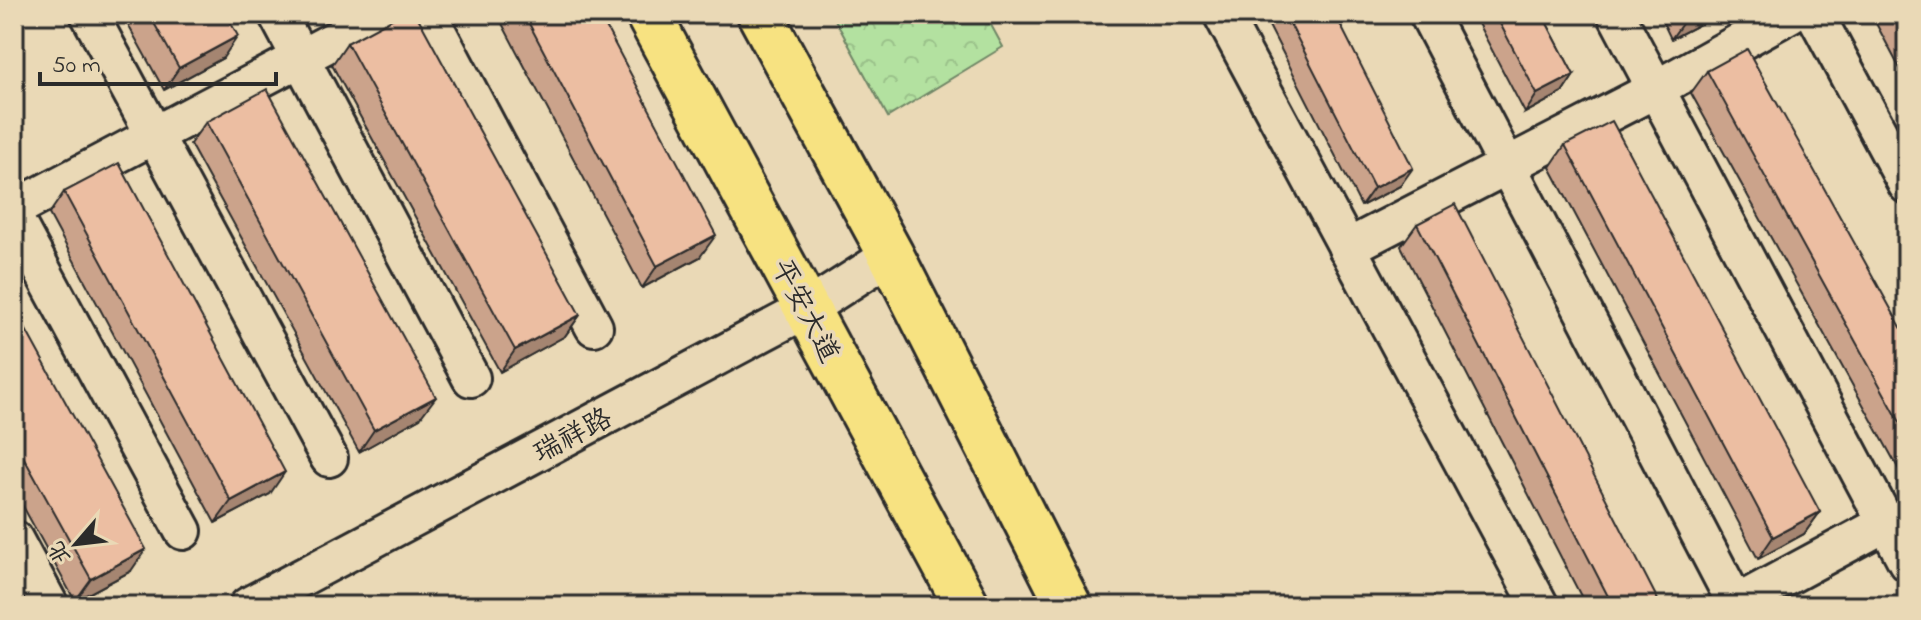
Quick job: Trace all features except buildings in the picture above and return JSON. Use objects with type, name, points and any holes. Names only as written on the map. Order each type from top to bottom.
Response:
[{"type":"main road","name":"平安大道","points":[[648,14],[967,606]]},
{"type":"main road","points":[[760,14],[891,255],[1069,606]]},
{"type":"street","points":[[89,14],[329,458]]},
{"type":"street","points":[[277,14],[471,378]]},
{"type":"street","points":[[14,209],[384,14]]},
{"type":"street","points":[[428,14],[594,327]]},
{"type":"street","points":[[1222,14],[1540,606]]},
{"type":"street","points":[[1428,14],[1734,605],[1886,523]]},
{"type":"street","points":[[1616,14],[1907,562]]},
{"type":"street","points":[[1347,248],[1656,89],[1790,14]]},
{"type":"street","points":[[1815,14],[1907,185]]},
{"type":"street","points":[[14,218],[183,531]]},
{"type":"street","name":"瑞祥路","points":[[248,606],[807,309],[891,255]]},
{"type":"street","points":[[14,539],[49,604]]},
{"type":"green space","points":[[832,14],[985,14],[1003,47],[888,117]]}]
